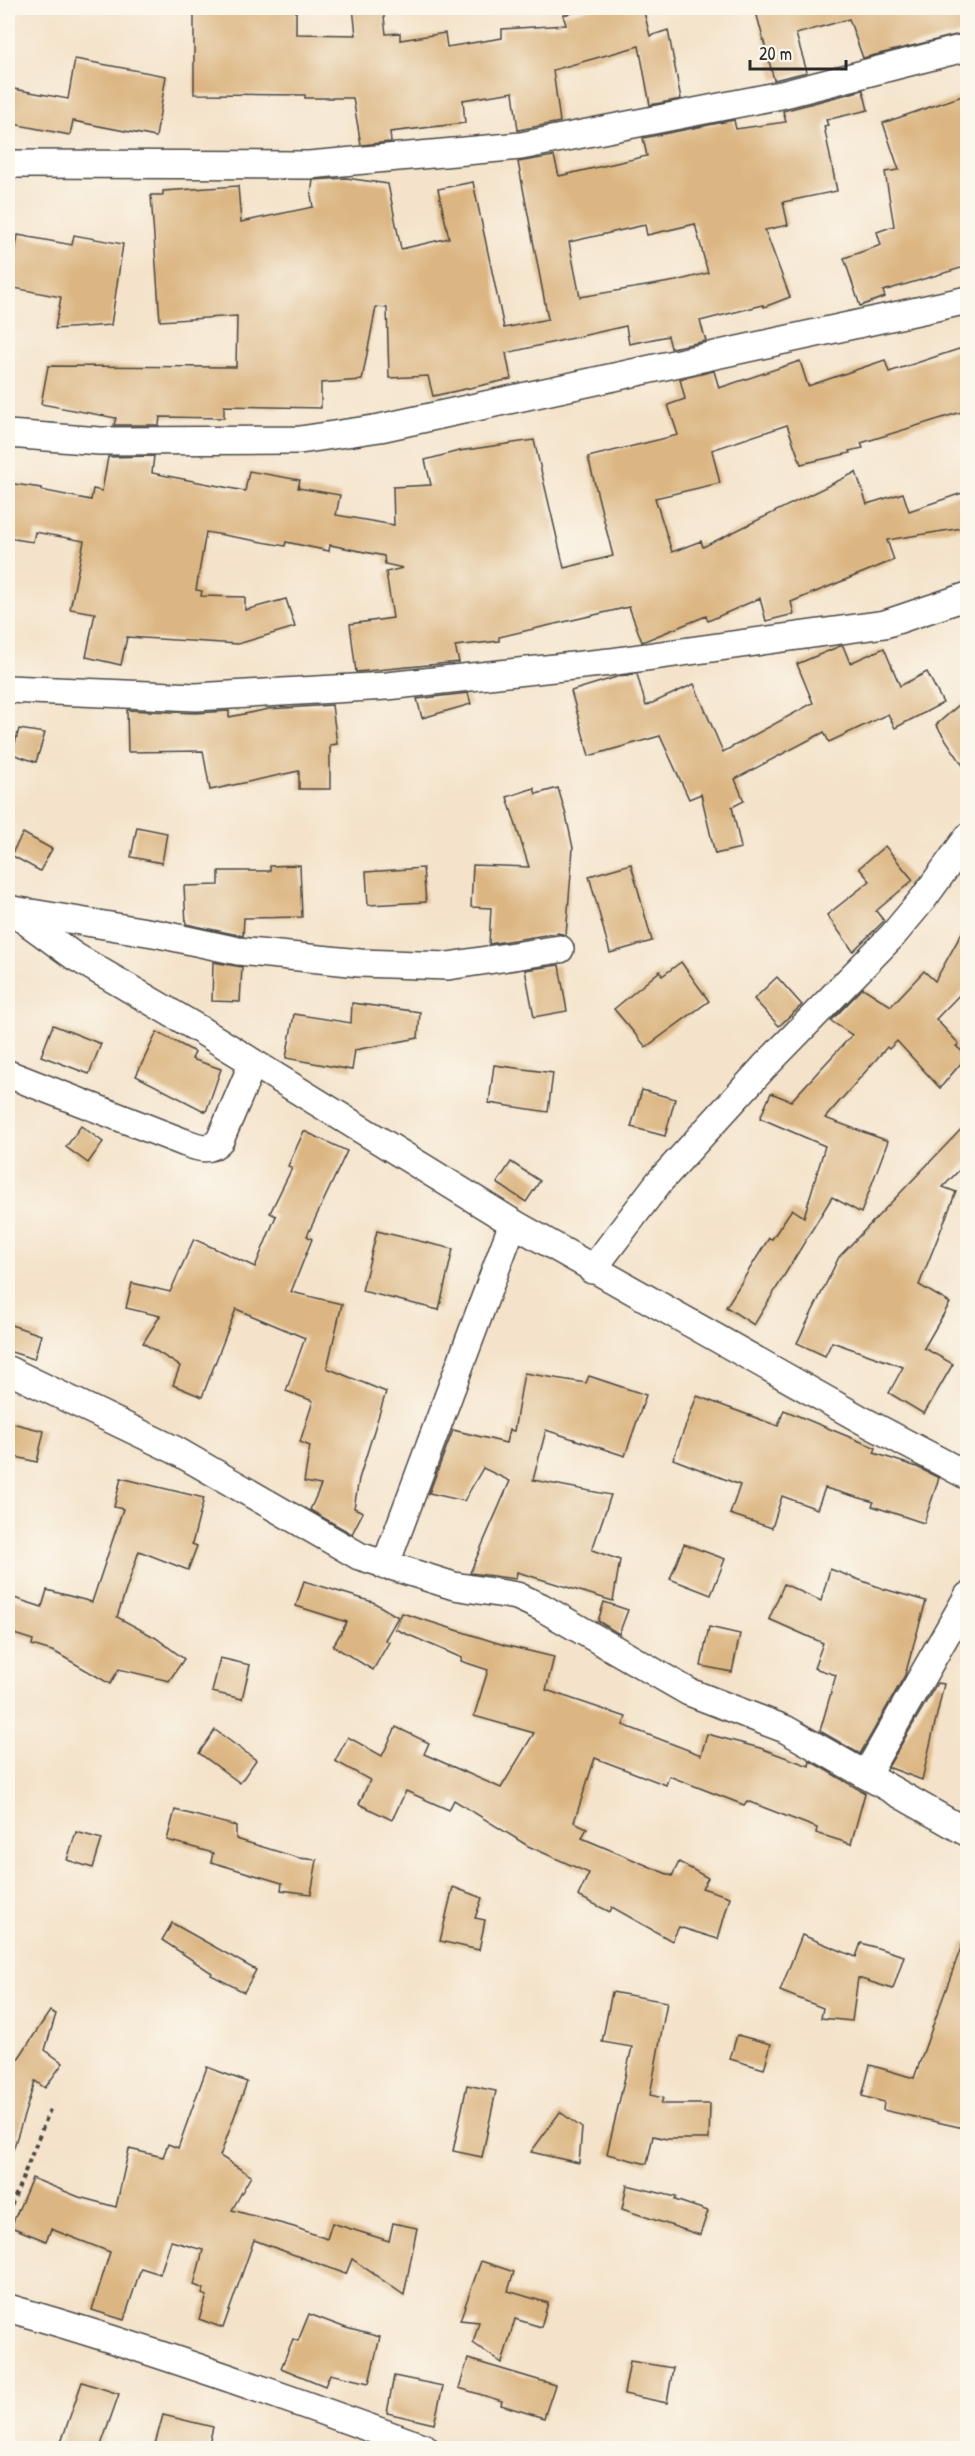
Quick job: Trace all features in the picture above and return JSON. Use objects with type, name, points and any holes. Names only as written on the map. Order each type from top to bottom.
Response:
[{"type":"street","points":[[8,164],[58,166],[309,165],[521,146],[781,95],[968,47]]},
{"type":"street","points":[[8,434],[100,441],[300,440],[357,432],[968,300]]},
{"type":"street","points":[[8,689],[196,698],[387,686],[610,662],[885,624],[968,596]]},
{"type":"street","points":[[592,1270],[659,1182],[764,1066],[892,935],[923,899],[968,837]]},
{"type":"street","points":[[8,909],[74,956],[592,1270],[862,1420],[968,1476]]},
{"type":"street","points":[[8,909],[159,933],[238,951],[360,963],[448,966],[560,949]]},
{"type":"street","points":[[8,1074],[183,1142],[206,1148],[212,1147],[220,1140],[253,1063]]},
{"type":"street","points":[[385,1566],[513,1223]]},
{"type":"street","points":[[8,1370],[175,1450],[359,1556],[454,1586],[517,1596],[541,1607],[689,1692],[785,1729],[968,1833]]},
{"type":"street","points":[[866,1775],[968,1596]]},
{"type":"street","points":[[8,2308],[103,2335],[288,2398],[425,2448]]},
{"type":"path","points":[[8,2214],[51,2107]]},
{"type":"building","points":[[194,8],[296,8],[296,34],[356,35],[353,8],[383,8],[386,34],[400,33],[400,40],[445,33],[447,47],[502,38],[502,29],[566,25],[563,15],[592,8],[643,8],[650,36],[668,30],[681,99],[650,105],[639,46],[553,70],[560,122],[518,130],[513,92],[463,100],[465,123],[390,132],[391,142],[361,145],[353,98],[194,94]]},
{"type":"building","points":[[755,8],[968,8],[968,32],[863,58],[849,19],[796,34],[807,72],[774,80]]},
{"type":"building","points":[[75,59],[166,76],[156,137],[73,121],[70,135],[8,123],[8,88],[68,99]]},
{"type":"building","points":[[863,90],[868,110],[826,120],[828,125],[824,126],[837,191],[783,202],[788,225],[765,230],[790,297],[764,307],[763,305],[700,321],[706,341],[671,348],[668,336],[629,344],[626,326],[506,353],[511,379],[433,396],[428,376],[389,378],[387,308],[376,307],[362,380],[321,383],[321,408],[224,406],[224,418],[160,417],[159,425],[114,425],[116,418],[41,404],[48,366],[236,367],[237,316],[160,321],[151,195],[163,195],[163,191],[238,186],[241,222],[313,207],[311,195],[313,180],[346,178],[388,184],[401,249],[449,238],[438,189],[473,182],[504,328],[548,319],[518,162],[554,156],[559,176],[647,156],[643,138],[734,120],[736,129],[786,122],[783,111]],"holes":[[[695,224],[708,273],[676,281],[580,297],[569,242],[645,225],[647,235]]]},
{"type":"building","points":[[968,94],[968,266],[883,291],[885,297],[860,306],[844,258],[881,245],[877,232],[894,226],[885,172],[899,170],[883,123]]},
{"type":"building","points":[[18,235],[72,245],[74,235],[123,244],[111,325],[55,329],[61,297],[9,287]]},
{"type":"building","points":[[968,346],[968,410],[861,443],[863,448],[849,451],[850,453],[801,464],[787,425],[712,450],[720,483],[655,498],[672,552],[701,541],[703,547],[856,472],[867,504],[903,493],[909,511],[968,491],[968,527],[887,540],[894,560],[791,602],[794,614],[766,621],[760,598],[708,621],[706,616],[642,642],[629,607],[499,637],[499,641],[455,646],[459,662],[356,672],[350,624],[393,618],[386,572],[403,568],[385,564],[384,556],[330,545],[329,551],[286,542],[285,546],[206,532],[196,590],[202,591],[201,596],[245,597],[245,610],[286,599],[295,627],[238,644],[127,637],[121,665],[86,657],[95,613],[70,609],[84,541],[35,532],[33,542],[8,538],[8,483],[91,500],[93,489],[102,491],[108,457],[154,456],[152,473],[245,491],[249,471],[300,480],[298,488],[340,495],[336,515],[394,525],[393,487],[431,485],[425,460],[459,451],[534,440],[564,568],[613,556],[588,457],[678,435],[668,405],[685,399],[680,379],[714,371],[719,388],[800,361],[808,386],[885,360],[889,372]]},
{"type":"building","points":[[843,646],[850,663],[884,648],[900,686],[927,672],[943,703],[895,728],[888,714],[829,742],[824,732],[735,779],[744,801],[732,807],[741,848],[715,854],[701,794],[689,799],[660,736],[589,756],[571,691],[620,676],[637,674],[646,706],[694,684],[723,752],[813,703],[797,664]]},
{"type":"building","points":[[468,693],[471,704],[422,718],[417,699]]},
{"type":"building","points":[[968,697],[968,773],[936,725]]},
{"type":"building","points":[[332,705],[337,744],[330,745],[330,789],[299,789],[299,771],[210,790],[203,751],[128,752],[127,710],[195,713],[229,711],[229,717],[269,709]]},
{"type":"building","points":[[19,729],[45,733],[36,762],[12,754]]},
{"type":"building","points":[[534,788],[536,794],[558,788],[566,815],[573,848],[566,935],[558,933],[489,944],[491,908],[471,907],[473,865],[529,867],[507,797]]},
{"type":"building","points":[[137,827],[167,833],[162,863],[131,857]]},
{"type":"building","points":[[23,833],[52,849],[40,871],[11,855]]},
{"type":"building","points":[[885,846],[913,880],[876,911],[884,921],[853,951],[827,915],[870,881],[859,868]]},
{"type":"building","points":[[631,864],[652,941],[610,953],[589,876]]},
{"type":"building","points":[[300,865],[302,917],[244,918],[243,936],[186,924],[184,886],[219,885],[219,871],[270,871],[270,866]]},
{"type":"building","points":[[423,868],[426,902],[368,905],[366,872]]},
{"type":"building","points":[[968,922],[968,986],[936,1019],[959,1044],[956,1046],[967,1056],[940,1088],[897,1041],[889,1049],[887,1047],[825,1118],[888,1141],[861,1213],[832,1197],[754,1325],[726,1307],[769,1238],[772,1239],[792,1209],[804,1217],[825,1146],[760,1118],[771,1093],[791,1101],[852,1035],[831,1021],[863,988],[891,1006],[924,971],[935,981]]},
{"type":"building","points":[[213,962],[242,967],[240,1002],[212,1001]]},
{"type":"building","points":[[681,962],[709,1001],[646,1047],[614,1009],[660,971],[662,976]]},
{"type":"building","points":[[559,965],[567,1011],[534,1017],[525,970]]},
{"type":"building","points":[[777,977],[802,1005],[779,1026],[754,999]]},
{"type":"building","points":[[352,1003],[420,1012],[418,1038],[355,1050],[352,1070],[286,1058],[294,1014],[351,1023]]},
{"type":"building","points":[[53,1025],[101,1044],[89,1074],[41,1056]]},
{"type":"building","points":[[157,1032],[195,1052],[192,1059],[221,1069],[206,1112],[136,1076]]},
{"type":"building","points":[[494,1065],[553,1073],[548,1112],[489,1103]]},
{"type":"building","points":[[642,1090],[675,1099],[665,1136],[631,1127]]},
{"type":"building","points":[[968,1122],[968,1161],[943,1187],[956,1192],[919,1285],[950,1303],[924,1348],[953,1364],[924,1414],[889,1393],[903,1367],[832,1342],[825,1356],[797,1343],[839,1257]]},
{"type":"building","points":[[81,1126],[103,1142],[88,1163],[66,1147]]},
{"type":"building","points":[[304,1131],[347,1151],[307,1236],[312,1239],[291,1292],[342,1304],[327,1368],[386,1392],[359,1479],[354,1508],[363,1512],[352,1534],[310,1510],[321,1485],[304,1482],[310,1446],[300,1442],[313,1401],[286,1391],[305,1338],[236,1309],[202,1397],[173,1385],[180,1366],[143,1343],[160,1316],[126,1308],[132,1283],[170,1292],[194,1239],[255,1267],[276,1216],[270,1213],[292,1168],[288,1166]]},
{"type":"building","points":[[511,1162],[540,1181],[526,1202],[497,1183]]},
{"type":"building","points":[[377,1231],[453,1249],[439,1310],[362,1291]]},
{"type":"building","points":[[8,1324],[41,1335],[34,1359],[8,1351]]},
{"type":"building","points":[[524,1373],[586,1383],[589,1376],[646,1395],[625,1456],[546,1430],[533,1480],[611,1495],[592,1550],[620,1560],[613,1601],[517,1572],[516,1579],[470,1573],[510,1481],[483,1468],[464,1501],[429,1493],[453,1430],[506,1443],[509,1430],[514,1431]]},
{"type":"building","points":[[697,1396],[778,1426],[784,1410],[876,1448],[874,1453],[917,1467],[939,1478],[924,1523],[872,1506],[874,1502],[825,1488],[817,1509],[782,1496],[772,1528],[730,1514],[740,1485],[673,1459]]},
{"type":"building","points":[[8,1422],[44,1431],[37,1462],[8,1455]]},
{"type":"building","points":[[121,1478],[204,1498],[192,1544],[197,1546],[188,1570],[139,1551],[117,1617],[156,1638],[184,1659],[169,1681],[119,1669],[110,1684],[55,1652],[32,1645],[33,1640],[8,1632],[8,1596],[42,1607],[47,1590],[92,1602],[123,1509],[114,1507]]},
{"type":"building","points":[[684,1544],[725,1559],[711,1595],[670,1579]]},
{"type":"building","points":[[830,1569],[884,1589],[926,1601],[905,1675],[860,1754],[820,1731],[836,1675],[814,1668],[823,1643],[769,1619],[784,1584],[821,1601]]},
{"type":"building","points":[[304,1581],[373,1602],[398,1617],[385,1640],[389,1642],[373,1670],[333,1646],[347,1622],[296,1606]]},
{"type":"building","points":[[604,1602],[628,1610],[619,1634],[598,1621]]},
{"type":"building","points":[[402,1613],[504,1645],[554,1657],[546,1690],[626,1717],[623,1725],[701,1755],[707,1734],[760,1748],[809,1766],[810,1761],[865,1793],[851,1844],[816,1833],[817,1828],[747,1801],[744,1805],[669,1776],[666,1785],[595,1758],[574,1822],[587,1828],[582,1838],[672,1876],[679,1862],[708,1878],[702,1888],[730,1897],[718,1939],[679,1927],[672,1941],[612,1907],[610,1912],[578,1896],[589,1873],[528,1846],[454,1800],[449,1810],[406,1791],[392,1820],[359,1804],[370,1780],[335,1761],[348,1737],[382,1756],[396,1727],[429,1743],[424,1754],[501,1788],[534,1733],[474,1716],[488,1670],[461,1661],[462,1658],[395,1629]]},
{"type":"building","points":[[709,1627],[740,1634],[732,1672],[701,1666]]},
{"type":"building","points":[[220,1658],[250,1665],[242,1699],[212,1692]]},
{"type":"building","points":[[937,1683],[944,1684],[922,1780],[888,1767]]},
{"type":"building","points":[[215,1730],[256,1760],[240,1783],[199,1753]]},
{"type":"building","points":[[175,1810],[236,1826],[236,1839],[299,1858],[317,1860],[311,1894],[281,1890],[282,1883],[211,1862],[213,1853],[167,1840]]},
{"type":"building","points":[[76,1832],[102,1839],[93,1868],[67,1860]]},
{"type":"building","points":[[453,1887],[482,1898],[475,1918],[485,1920],[479,1950],[440,1941]]},
{"type":"building","points":[[172,1923],[256,1970],[244,1992],[211,1975],[212,1973],[162,1940]]},
{"type":"building","points":[[802,1935],[856,1957],[861,1943],[904,1956],[893,1989],[858,1978],[852,2021],[821,2018],[823,2008],[780,1991]]},
{"type":"building","points":[[963,1942],[968,1943],[968,2129],[883,2110],[884,2102],[862,2096],[870,2065],[914,2078]]},
{"type":"building","points":[[612,1992],[667,2002],[650,2095],[663,2098],[661,2104],[710,2104],[709,2139],[667,2139],[653,2136],[647,2164],[607,2154],[632,2047],[602,2042]]},
{"type":"building","points":[[50,2011],[56,2014],[45,2050],[63,2063],[45,2088],[35,2081],[13,2150],[8,2149],[8,2074]]},
{"type":"building","points":[[737,2035],[771,2044],[764,2069],[730,2059]]},
{"type":"building","points":[[207,2067],[247,2082],[220,2156],[251,2176],[232,2210],[294,2227],[327,2239],[332,2223],[389,2241],[393,2223],[417,2228],[404,2295],[352,2259],[346,2274],[254,2240],[223,2328],[199,2319],[207,2296],[202,2294],[204,2289],[194,2285],[203,2250],[171,2241],[160,2274],[141,2268],[124,2320],[92,2310],[110,2252],[51,2229],[46,2241],[11,2227],[32,2178],[79,2197],[116,2207],[129,2149],[163,2157],[168,2144],[178,2148]]},
{"type":"building","points":[[467,2085],[496,2091],[482,2157],[453,2151]]},
{"type":"building","points":[[560,2112],[582,2128],[579,2163],[531,2152]]},
{"type":"building","points":[[627,2185],[676,2197],[675,2200],[708,2211],[700,2235],[622,2209]]},
{"type":"building","points":[[481,2261],[514,2272],[508,2291],[548,2303],[541,2327],[515,2319],[502,2363],[473,2343],[479,2322],[460,2320]]},
{"type":"building","points":[[309,2314],[346,2328],[380,2337],[369,2383],[330,2374],[325,2386],[281,2368],[293,2339],[298,2341]]},
{"type":"building","points":[[468,2359],[555,2385],[544,2418],[501,2405],[502,2401],[459,2388]]},
{"type":"building","points":[[630,2361],[673,2368],[667,2403],[624,2394]]},
{"type":"building","points":[[394,2376],[443,2386],[434,2424],[387,2413]]},
{"type":"building","points":[[82,2382],[119,2394],[100,2448],[59,2448]]},
{"type":"building","points":[[163,2415],[213,2427],[208,2448],[154,2448]]}]
